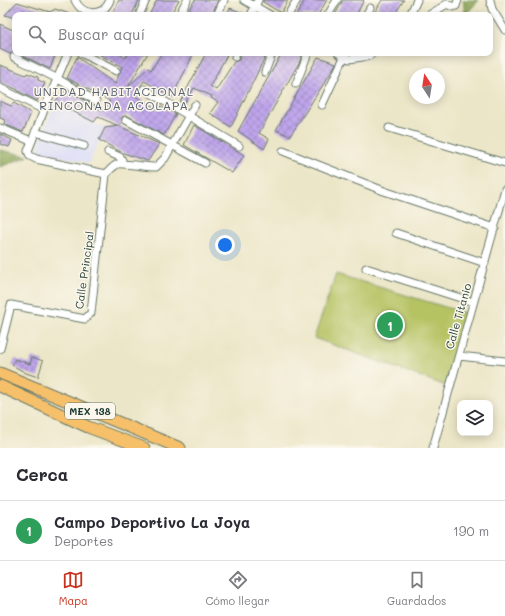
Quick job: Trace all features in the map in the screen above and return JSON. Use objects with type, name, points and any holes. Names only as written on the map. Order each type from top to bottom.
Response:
[{"type":"main road","name":"MEX 138","points":[[0,373],[180,448]]},
{"type":"main road","name":"MEX 138","points":[[0,386],[61,415],[144,448]]},
{"type":"main road","points":[[61,415],[67,401]]},
{"type":"street","points":[[75,0],[83,12]]},
{"type":"street","points":[[98,12],[102,11],[110,0]]},
{"type":"street","points":[[140,12],[146,0]]},
{"type":"street","points":[[181,12],[187,0]]},
{"type":"street","points":[[218,12],[224,0]]},
{"type":"street","points":[[244,0],[257,3],[267,12]]},
{"type":"street","points":[[290,12],[297,0]]},
{"type":"street","points":[[330,12],[337,0]]},
{"type":"street","points":[[411,12],[417,0]]},
{"type":"street","points":[[433,12],[447,2],[453,7],[456,6],[458,0]]},
{"type":"street","points":[[490,0],[492,8],[505,30]]},
{"type":"street","points":[[252,12],[257,3]]},
{"type":"street","points":[[368,12],[370,8]]},
{"type":"street","points":[[67,56],[28,151],[30,156],[36,159],[106,174],[120,163],[156,167],[165,158],[195,105]]},
{"type":"street","points":[[87,56],[116,71]]},
{"type":"street","points":[[265,72],[271,56]]},
{"type":"street","points":[[296,84],[307,56]]},
{"type":"street","points":[[322,106],[342,56]]},
{"type":"street","points":[[345,56],[348,59],[369,56]]},
{"type":"street","points":[[14,57],[58,79],[96,102]]},
{"type":"street","points":[[0,88],[44,110]]},
{"type":"street","points":[[144,89],[239,146]]},
{"type":"street","points":[[126,120],[205,163]]},
{"type":"street","points":[[0,128],[31,141]]},
{"type":"street","points":[[389,128],[505,163]]},
{"type":"street","points":[[35,132],[84,146]]},
{"type":"street","points":[[283,150],[384,191],[495,228]]},
{"type":"street","points":[[108,152],[120,157],[122,160],[120,163]]},
{"type":"street","name":"Calle Principal","points":[[0,349],[11,305],[85,319],[92,313],[106,174]]},
{"type":"street","name":"Calle Titanio","points":[[433,448],[505,189]]},
{"type":"street","points":[[396,233],[485,263]]},
{"type":"street","points":[[366,268],[473,302]]},
{"type":"street","points":[[458,356],[505,361]]},
{"type":"shaded area","points":[[55,102],[105,128],[89,163],[38,151],[39,143]]},
{"type":"green space","points":[[463,0],[479,0],[468,12],[465,12]]},
{"type":"green space","points":[[0,150],[28,156],[0,167]]},
{"type":"green space","points":[[336,274],[465,313],[446,386],[314,338]]},
{"type":"building","points":[[119,0],[139,0],[133,12],[113,12]]},
{"type":"building","points":[[157,0],[179,0],[172,12],[151,12]]},
{"type":"building","points":[[195,0],[218,0],[213,12],[187,12]]},
{"type":"building","points":[[263,0],[288,0],[282,12],[263,2]]},
{"type":"building","points":[[305,0],[327,0],[320,12],[298,12]]},
{"type":"building","points":[[343,0],[364,0],[358,12],[337,12]]},
{"type":"building","points":[[382,0],[404,0],[396,12],[375,12]]},
{"type":"building","points":[[17,2],[50,12],[12,12],[12,17],[5,15]]},
{"type":"building","points":[[230,8],[241,12],[228,12]]},
{"type":"building","points":[[55,9],[64,12],[50,12]]},
{"type":"building","points":[[0,24],[12,30],[12,53],[10,54],[0,49]]},
{"type":"building","points":[[23,56],[55,56],[50,69]]},
{"type":"building","points":[[102,56],[122,56],[126,58],[127,56],[146,56],[128,87],[148,68],[151,70],[160,56],[192,56],[172,97],[144,81],[138,93],[133,95],[159,110],[160,106],[176,114],[164,135],[126,115],[122,117],[122,122],[119,126],[98,117],[94,122],[55,102],[65,89],[103,111],[110,101],[67,78],[77,57],[115,84],[122,67]]},
{"type":"building","points":[[204,56],[226,56],[210,86],[216,90],[234,62],[239,60],[240,56],[266,56],[231,127],[210,113],[218,102],[211,98],[212,96],[194,88],[184,104],[180,102]]},
{"type":"building","points":[[280,56],[302,56],[259,133],[269,139],[264,149],[238,131]]},
{"type":"building","points":[[318,57],[336,63],[332,71],[290,136],[276,130]]},
{"type":"building","points":[[0,65],[26,75],[27,73],[38,77],[38,80],[45,83],[37,101],[0,82]]},
{"type":"building","points":[[0,101],[11,106],[14,103],[31,113],[23,132],[4,124],[5,120],[0,118]]},
{"type":"building","points":[[194,125],[244,155],[232,173],[184,145]]},
{"type":"building","points":[[119,126],[159,144],[148,161],[123,153],[99,140],[105,128]]},
{"type":"building","points":[[0,134],[12,140],[9,147],[0,144]]},
{"type":"building","points":[[32,357],[43,361],[38,377],[26,373],[12,365],[15,359],[30,364]]},
{"type":"place","name":"Campo Deportivo La Joya","points":[[390,325]]},
{"type":"district","name":"UNIDAD HABITACIONAL RINCONADA ACOLAPA","points":[[114,98]]}]
